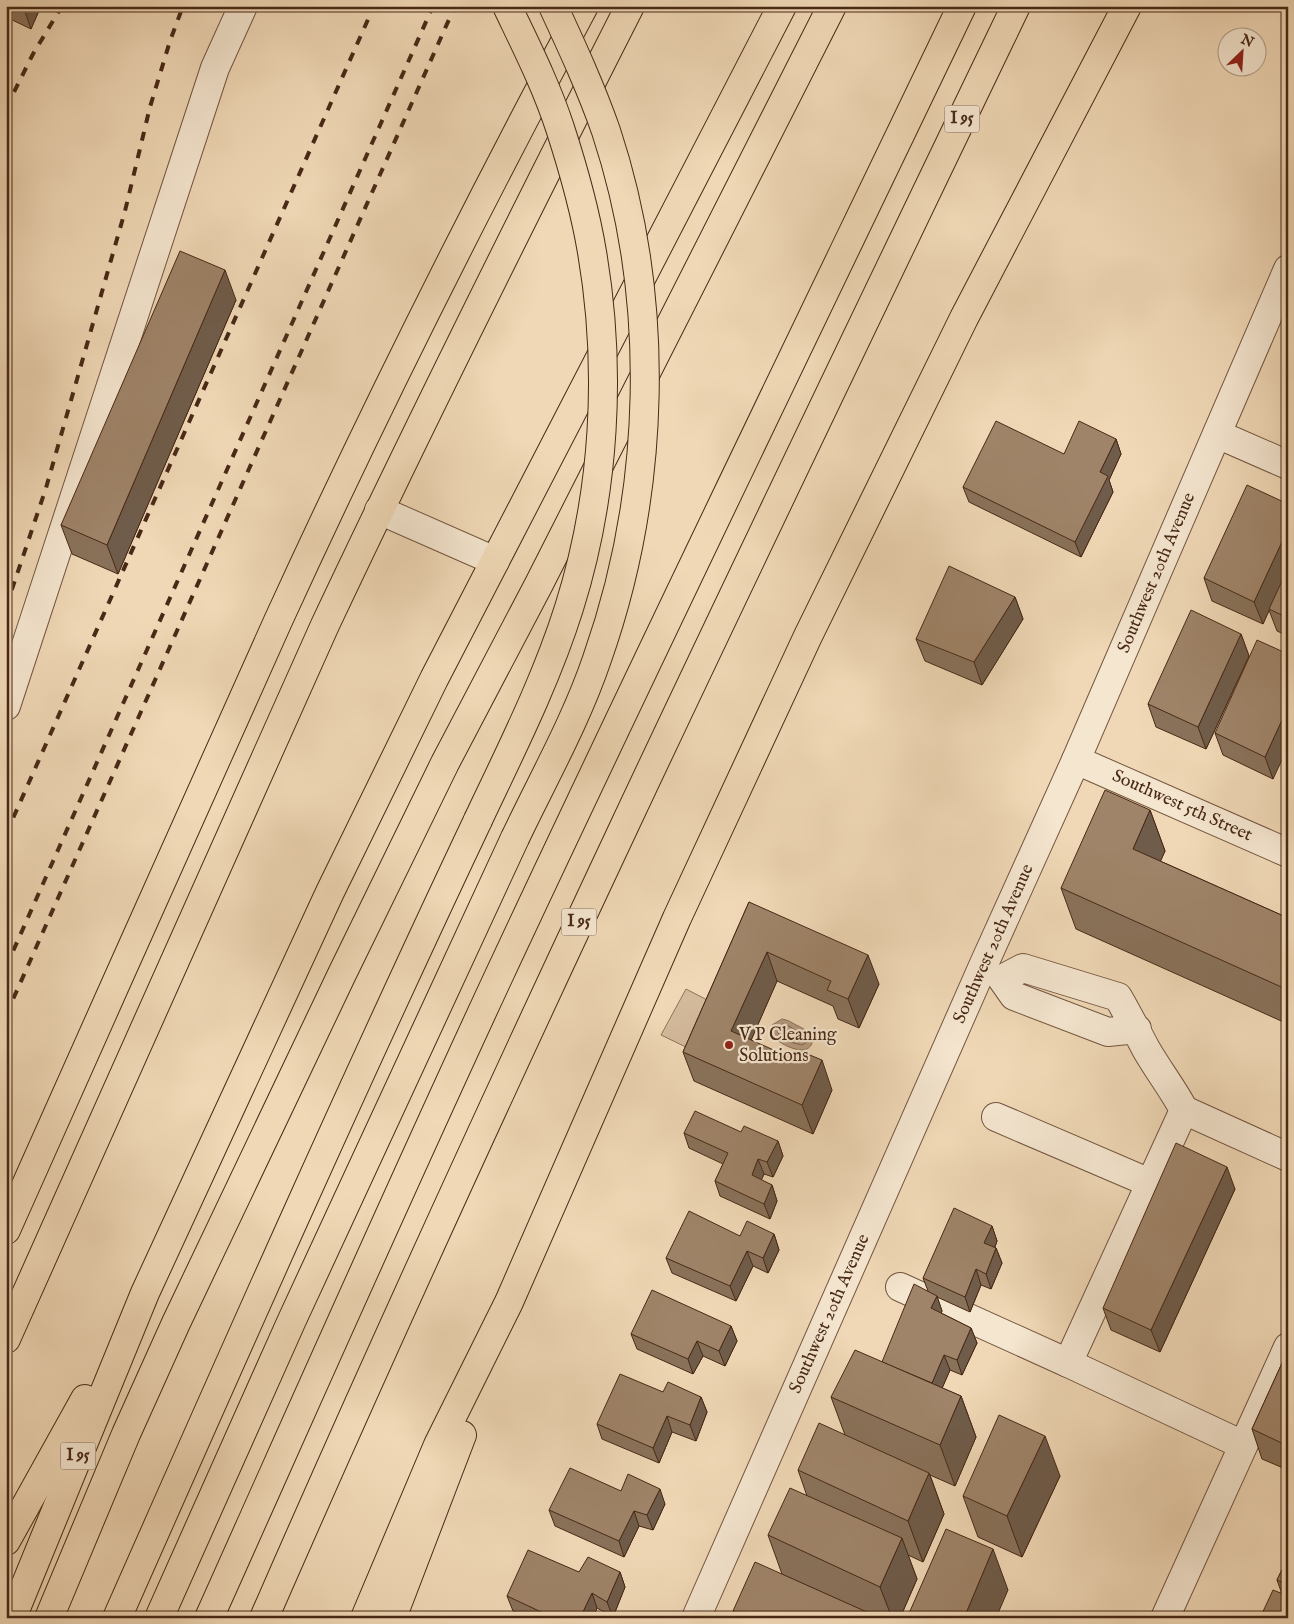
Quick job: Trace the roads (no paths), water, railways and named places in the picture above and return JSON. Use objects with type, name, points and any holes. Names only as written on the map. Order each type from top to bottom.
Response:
[{"type":"highway","points":[[117,1618],[340,1115],[541,684],[569,607],[580,567],[596,485],[603,404],[601,325],[592,250],[582,206],[559,127],[534,61],[506,6]]},
{"type":"highway","points":[[159,1618],[296,1311],[584,692],[609,622],[628,548],[641,466],[645,385],[641,296],[634,248],[618,173],[606,132],[553,6]]},
{"type":"highway","points":[[6,1230],[278,620],[442,279],[584,6]]},
{"type":"highway","points":[[6,1339],[325,626],[379,510],[520,223],[630,6]]},
{"type":"highway","name":"I 95","points":[[12,1618],[144,1293],[330,892],[434,679],[782,6]]},
{"type":"highway","points":[[49,1618],[126,1434],[176,1323],[342,974],[445,763],[544,575],[832,6]]},
{"type":"highway","points":[[209,1618],[495,984],[962,6]]},
{"type":"highway","name":"I 95","points":[[264,1618],[406,1299],[632,808],[1016,6]]},
{"type":"highway","points":[[365,1618],[438,1445],[509,1302],[677,918],[808,636],[964,318],[1127,6]]},
{"type":"highway","points":[[6,1541],[144,1293]]},
{"type":"highway","points":[[392,1618],[456,1452],[509,1302]]},
{"type":"street","points":[[6,706],[215,68],[243,6]]},
{"type":"street","name":"Southwest 20th Avenue","points":[[696,1618],[993,972],[1076,760],[1288,269]]},
{"type":"street","points":[[1217,434],[1288,465]]},
{"type":"street","points":[[379,510],[495,561]]},
{"type":"street","name":"Southwest 5th Street","points":[[1076,760],[1288,853]]},
{"type":"street","points":[[993,972],[1022,968],[1118,997],[1147,1050],[1184,1110],[1288,1156]]},
{"type":"street","points":[[1068,1363],[1184,1110]]},
{"type":"street","points":[[996,1117],[1150,1183]]},
{"type":"street","points":[[900,1287],[1068,1363],[1243,1446]]},
{"type":"street","points":[[1165,1618],[1288,1348]]},
{"type":"water","points":[[782,1019],[789,1021],[810,1034],[812,1042],[807,1049],[793,1048],[772,1036],[772,1025]]},
{"type":"railway","points":[[6,108],[33,54],[62,6]]},
{"type":"railway","points":[[6,607],[46,488],[125,211],[150,107],[183,6]]},
{"type":"railway","points":[[6,834],[374,6]]},
{"type":"railway","points":[[6,967],[433,6]]},
{"type":"railway","points":[[6,1015],[455,6]]},
{"type":"place","name":"V P Cleaning Solutions","points":[[729,1045]]}]
